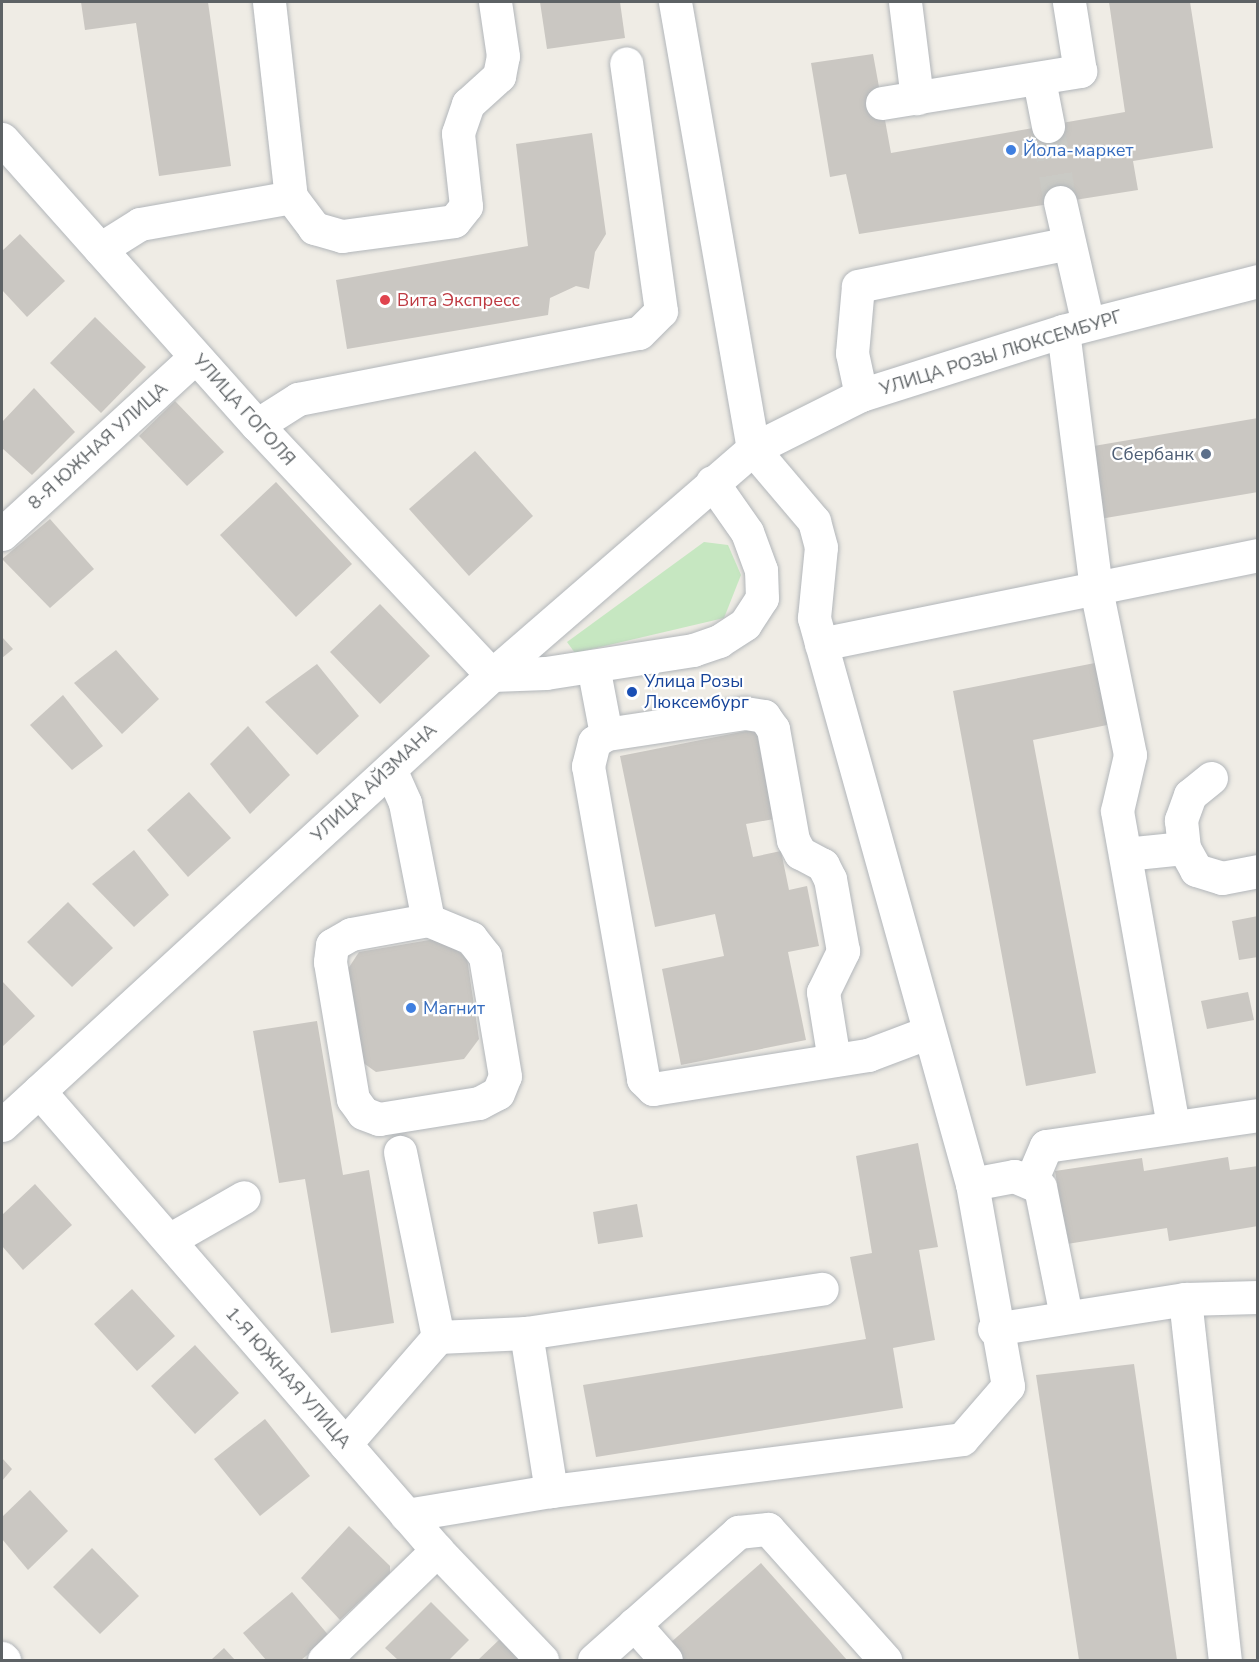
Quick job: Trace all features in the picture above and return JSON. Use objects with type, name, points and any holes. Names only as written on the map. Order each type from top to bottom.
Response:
[{"type":"street","points":[[269,2],[291,197],[314,228],[342,237],[454,221],[466,206],[458,133],[468,104],[499,76],[503,56],[495,2]]},
{"type":"street","points":[[406,1515],[551,1491],[962,1439],[1008,1386],[994,1329],[972,1184],[821,644],[813,598],[821,546],[814,521],[753,449],[675,2]]},
{"type":"street","points":[[905,2],[917,98]]},
{"type":"street","points":[[882,103],[1039,80],[1080,71],[1069,2]]},
{"type":"street","points":[[257,425],[298,399],[639,333],[661,310],[626,63]]},
{"type":"street","points":[[1039,80],[1048,126]]},
{"type":"street","name":"УЛИЦА ГОГОЛЯ","points":[[2,139],[257,425],[492,675]]},
{"type":"street","points":[[100,249],[140,224],[291,197]]},
{"type":"street","points":[[1060,202],[1069,243],[1096,589],[1130,755],[1117,811],[1173,1126]]},
{"type":"street","points":[[861,395],[852,353],[858,286],[1069,243]]},
{"type":"street","name":"УЛИЦА РОЗЫ ЛЮКСЕМБУРГ","points":[[753,449],[861,395],[1076,327],[1257,281]]},
{"type":"street","name":"8-Я ЮЖНАЯ УЛИЦА","points":[[2,534],[195,357]]},
{"type":"street","name":"УЛИЦА АЙЗМАНА","points":[[14,1106],[492,675],[712,482],[753,449]]},
{"type":"street","points":[[492,675],[593,666],[719,641],[745,624],[762,598],[761,570],[747,532],[712,482]]},
{"type":"street","points":[[821,644],[1257,555]]},
{"type":"street","points":[[593,666],[606,734]]},
{"type":"street","points":[[834,1060],[823,992],[843,951],[830,879],[823,865],[800,853],[793,840],[773,729],[764,716],[745,713],[606,734],[588,752],[588,766],[643,1078],[653,1089],[834,1060],[897,1046],[929,1032]]},
{"type":"street","points":[[390,769],[405,803],[428,920]]},
{"type":"street","points":[[1211,778],[1190,795],[1181,820],[1184,848],[1196,870],[1222,878],[1257,871]]},
{"type":"street","points":[[1125,854],[1184,848]]},
{"type":"street","points":[[428,920],[471,938],[486,956],[505,1076],[498,1093],[480,1103],[379,1119],[363,1113],[353,1099],[330,962],[332,945],[351,934],[428,920]]},
{"type":"street","name":"1-Я ЮЖНАЯ УЛИЦА","points":[[14,1106],[169,1240],[437,1550],[542,1660]]},
{"type":"street","points":[[1031,1181],[1046,1146],[1257,1115]]},
{"type":"street","points":[[400,1152],[438,1336]]},
{"type":"street","points":[[972,1184],[1014,1176],[1031,1181],[1040,1187],[1066,1316]]},
{"type":"street","points":[[169,1240],[244,1197]]},
{"type":"street","points":[[345,1444],[438,1336],[526,1333],[822,1289]]},
{"type":"street","points":[[994,1329],[1185,1299],[1257,1297]]},
{"type":"street","points":[[1185,1299],[1225,1660]]},
{"type":"street","points":[[526,1333],[551,1491]]},
{"type":"street","points":[[594,1660],[738,1532],[768,1529],[885,1660]]},
{"type":"street","points":[[324,1660],[437,1550]]},
{"type":"street","points":[[634,1624],[666,1660]]},
{"type":"green space","points":[[704,542],[728,545],[741,575],[724,618],[575,653],[567,642]]},
{"type":"building","points":[[81,2],[208,2],[231,166],[159,176],[136,23],[85,30]]},
{"type":"building","points":[[540,2],[620,2],[625,38],[547,49]]},
{"type":"building","points":[[1109,2],[1190,2],[1213,148],[1133,161],[1138,190],[859,234],[846,174],[830,177],[811,63],[873,54],[891,153],[1125,112]]},
{"type":"building","points":[[592,133],[606,234],[595,252],[589,289],[576,286],[550,298],[548,315],[347,349],[336,280],[528,246],[516,144]]},
{"type":"building","points":[[20,234],[65,281],[27,317],[2,290],[2,251]]},
{"type":"building","points":[[95,317],[146,367],[101,413],[50,363]]},
{"type":"building","points":[[34,388],[75,432],[32,475],[2,448],[2,422]]},
{"type":"building","points":[[175,401],[224,452],[187,486],[139,436]]},
{"type":"building","points":[[1258,418],[1258,492],[1094,520],[1082,448]]},
{"type":"building","points":[[475,451],[533,516],[469,576],[409,509]]},
{"type":"building","points":[[276,482],[352,564],[296,617],[220,535]]},
{"type":"building","points":[[50,519],[94,569],[50,608],[2,559]]},
{"type":"building","points":[[380,604],[430,656],[380,704],[330,652]]},
{"type":"building","points":[[2,637],[13,649],[2,658]]},
{"type":"building","points":[[116,650],[159,699],[122,734],[74,683]]},
{"type":"building","points":[[1100,662],[1112,724],[1033,740],[1096,1073],[1026,1086],[953,691]]},
{"type":"building","points":[[317,664],[359,716],[317,755],[265,702]]},
{"type":"building","points":[[63,695],[103,746],[72,770],[30,725]]},
{"type":"building","points":[[248,726],[290,775],[250,814],[210,764]]},
{"type":"building","points":[[756,729],[774,819],[746,824],[753,857],[781,851],[789,890],[807,886],[819,946],[788,952],[806,1040],[681,1065],[662,969],[724,956],[715,914],[655,927],[620,756]]},
{"type":"building","points":[[189,792],[231,838],[188,877],[147,830]]},
{"type":"building","points":[[134,850],[169,895],[134,927],[92,884]]},
{"type":"building","points":[[68,902],[113,948],[72,987],[27,942]]},
{"type":"building","points":[[1258,916],[1258,957],[1239,960],[1232,921]]},
{"type":"building","name":"Магнит","points":[[441,938],[467,958],[479,1039],[464,1059],[376,1072],[355,1057],[342,978],[359,952]]},
{"type":"building","points":[[2,981],[35,1016],[2,1047]]},
{"type":"building","points":[[1248,992],[1254,1020],[1207,1029],[1201,1001]]},
{"type":"building","points":[[317,1021],[343,1175],[369,1170],[394,1323],[331,1333],[305,1179],[279,1183],[253,1031]]},
{"type":"building","points":[[918,1143],[938,1247],[919,1250],[935,1340],[893,1348],[903,1408],[596,1457],[583,1385],[866,1339],[850,1257],[872,1253],[856,1156]]},
{"type":"building","points":[[1228,1157],[1230,1170],[1258,1166],[1258,1226],[1169,1241],[1167,1228],[1067,1244],[1055,1171],[1142,1158],[1144,1171]]},
{"type":"building","points":[[35,1184],[72,1225],[23,1270],[2,1246],[2,1215]]},
{"type":"building","points":[[637,1204],[643,1237],[598,1244],[593,1212]]},
{"type":"building","points":[[132,1289],[175,1336],[137,1371],[94,1324]]},
{"type":"building","points":[[195,1345],[239,1393],[195,1434],[151,1386]]},
{"type":"building","points":[[1134,1364],[1177,1660],[1079,1660],[1036,1375]]},
{"type":"building","points":[[265,1419],[310,1476],[260,1516],[214,1459]]},
{"type":"building","points":[[2,1458],[12,1469],[2,1481]]},
{"type":"building","points":[[30,1490],[68,1531],[28,1570],[2,1539],[2,1517]]},
{"type":"building","points":[[349,1526],[390,1566],[390,1573],[340,1620],[301,1578]]},
{"type":"building","points":[[92,1548],[139,1596],[100,1634],[53,1587]]},
{"type":"building","points":[[761,1563],[847,1660],[683,1660],[669,1644]]},
{"type":"building","points":[[292,1592],[330,1637],[301,1660],[266,1660],[243,1633]]},
{"type":"building","points":[[431,1602],[469,1640],[449,1660],[398,1660],[385,1648]]},
{"type":"building","points":[[501,1638],[522,1660],[478,1660]]},
{"type":"building","points":[[224,1648],[235,1660],[211,1660]]},
{"type":"tunnel","points":[[1048,126],[1060,202]]},
{"type":"place","name":"Йола-маркет","points":[[1011,150]]},
{"type":"place","name":"Вита Экспресс","points":[[385,300]]},
{"type":"place","name":"Сбербанк","points":[[1206,454]]},
{"type":"place","name":"Улица Розы Люксембург","points":[[632,692]]},
{"type":"place","name":"Магнит","points":[[411,1008]]}]
